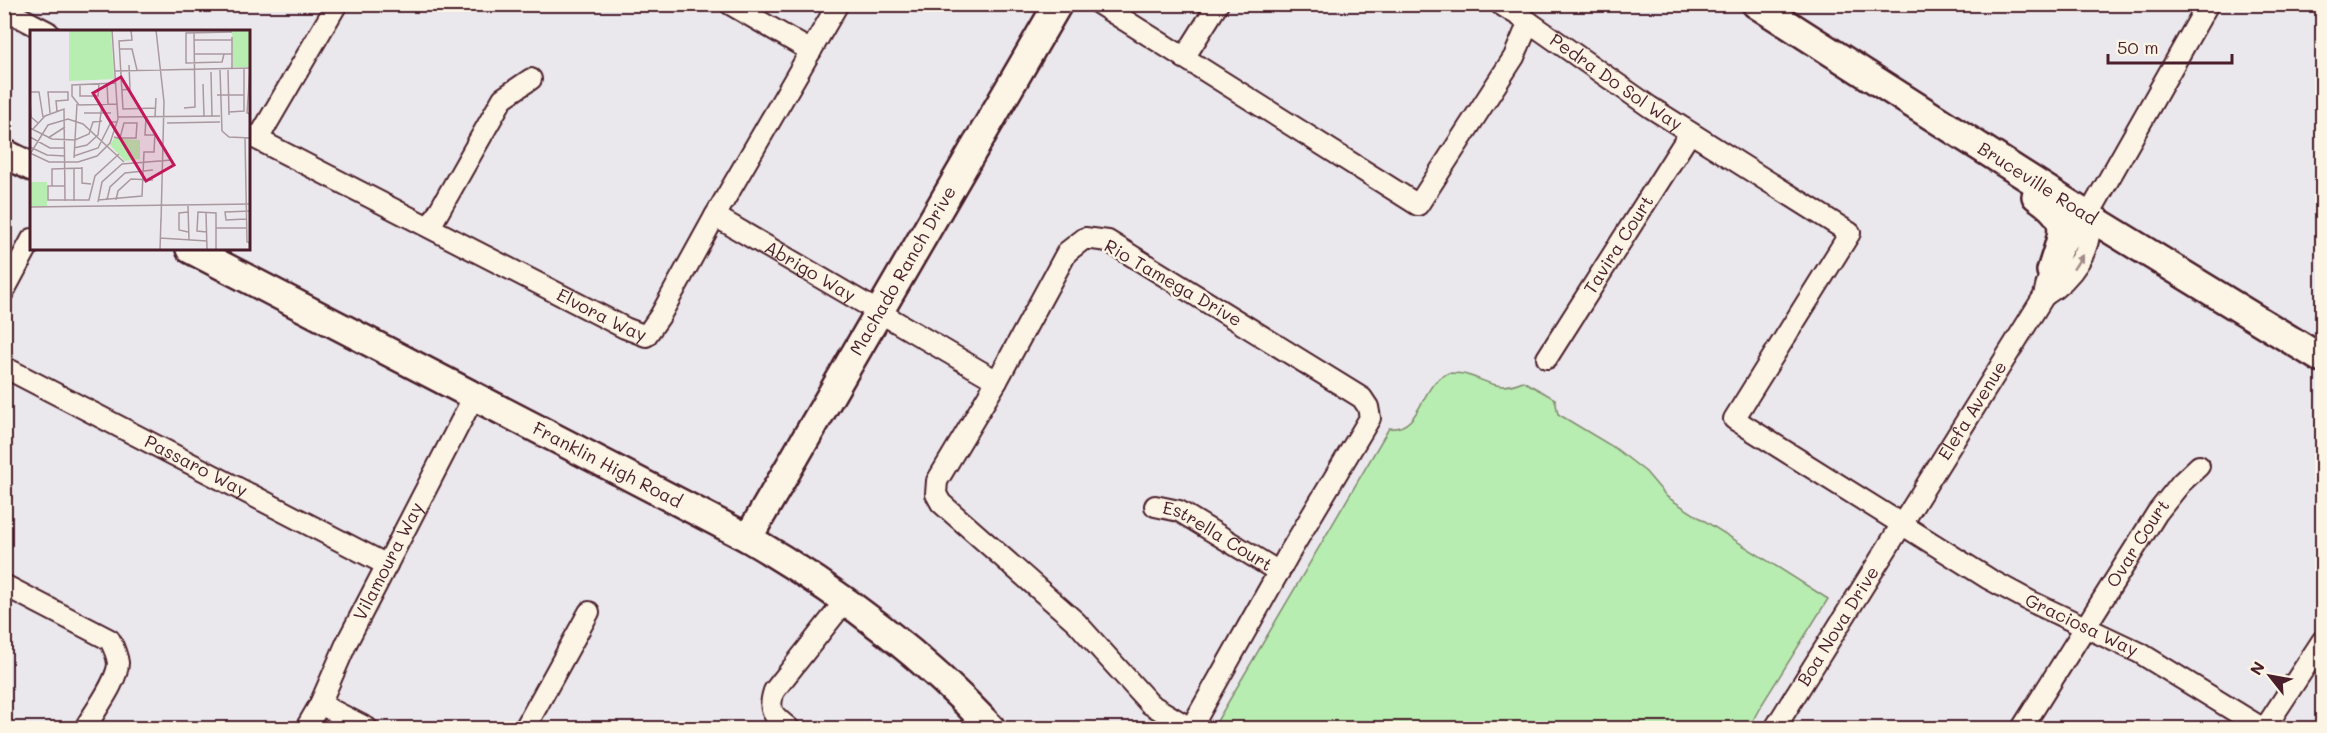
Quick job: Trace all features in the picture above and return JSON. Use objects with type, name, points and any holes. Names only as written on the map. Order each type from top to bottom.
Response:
[{"type":"street","points":[[253,137],[337,4]]},
{"type":"street","points":[[730,4],[811,51]]},
{"type":"street","name":"Elvora Way","points":[[253,137],[625,328],[646,336],[660,316],[838,4]]},
{"type":"street","name":"Machado Ranch Drive","points":[[748,538],[1058,4]]},
{"type":"street","name":"Pedra Do Sol Way","points":[[1099,4],[1418,205],[1514,57],[1529,22],[1690,133],[1850,233],[1734,419],[1901,524]]},
{"type":"street","points":[[1184,58],[1218,4]]},
{"type":"street","points":[[1500,4],[1529,22]]},
{"type":"street","name":"Bruceville Road","points":[[1756,4],[2088,216],[2322,358]]},
{"type":"street","name":"Elefa Avenue","points":[[1901,524],[2047,284],[2074,232],[2088,216],[2208,4]]},
{"type":"street","points":[[4,9],[44,30]]},
{"type":"street","points":[[430,227],[503,98],[531,79]]},
{"type":"street","name":"Tavira Court","points":[[1547,358],[1690,133]]},
{"type":"street","points":[[4,153],[30,166]]},
{"type":"street","points":[[2023,174],[2030,190],[2051,206],[2061,222],[2062,237],[2047,284]]},
{"type":"street","name":"Abrigo Way","points":[[715,216],[881,311],[997,381]]},
{"type":"street","name":"Rio Tamega Drive","points":[[1085,238],[1108,241],[1362,398],[1368,407],[1370,418],[1279,572],[1191,729],[1150,704],[1076,622],[941,503],[936,494],[937,481],[997,381],[1067,252],[1085,238]]},
{"type":"street","points":[[4,291],[30,243]]},
{"type":"street","name":"Franklin High Road","points":[[192,250],[748,538],[846,600],[922,661],[991,729]]},
{"type":"street","name":"Passaro Way","points":[[4,366],[387,565]]},
{"type":"street","name":"Vilamoura Way","points":[[306,729],[320,704],[347,642],[474,396]]},
{"type":"street","name":"Ovar Court","points":[[2022,729],[2157,513],[2181,483],[2199,466]]},
{"type":"street","name":"Estrella Court","points":[[1155,506],[1179,511],[1279,572]]},
{"type":"street","name":"Graciosa Way","points":[[1901,524],[1989,579],[2140,653],[2263,729]]},
{"type":"street","name":"Boa Nova Drive","points":[[1775,729],[1901,524]]},
{"type":"street","points":[[4,585],[110,640],[118,665],[116,675],[85,729]]},
{"type":"street","points":[[789,729],[774,716],[771,700],[774,691],[846,600]]},
{"type":"street","points":[[525,729],[589,612]]},
{"type":"street","points":[[2263,729],[2322,641]]},
{"type":"street","points":[[320,704],[367,729]]},
{"type":"green space","points":[[1448,373],[1465,374],[1500,386],[1523,381],[1555,399],[1558,414],[1615,448],[1646,472],[1667,497],[1828,599],[1749,728],[1213,728],[1389,428],[1406,424],[1412,419],[1437,380]]}]
